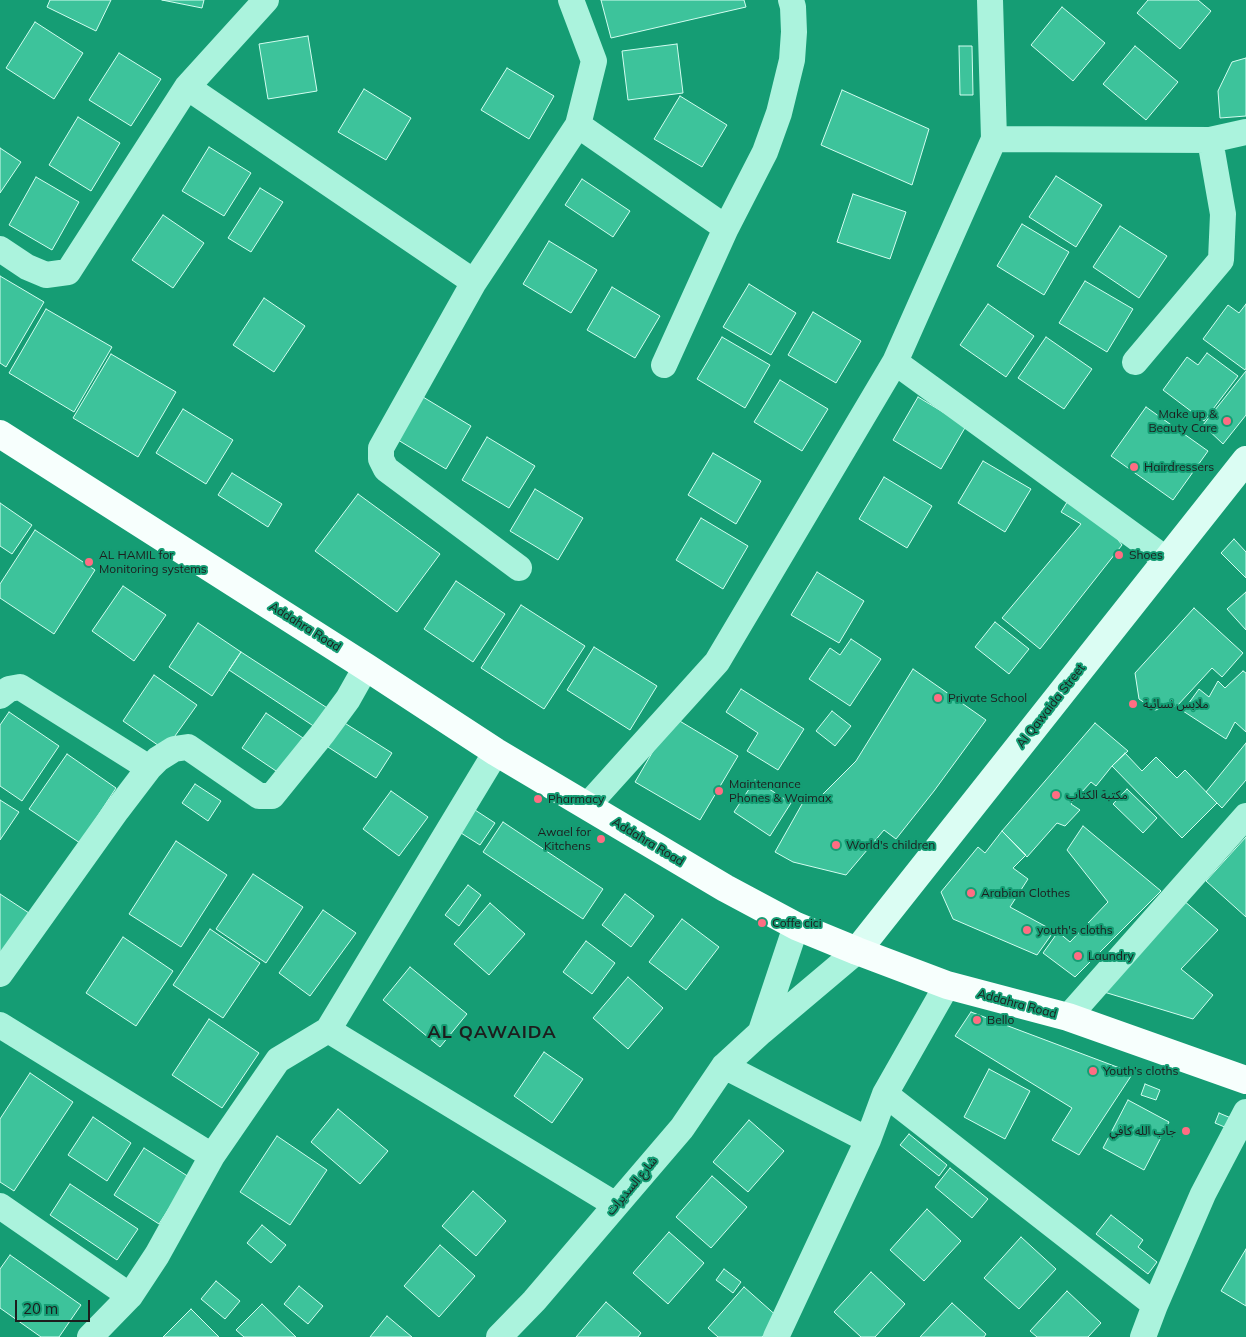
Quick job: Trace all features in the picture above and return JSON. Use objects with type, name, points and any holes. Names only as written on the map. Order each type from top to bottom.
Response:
[{"type":"main road","name":"Addahra Road","points":[[0,434],[496,752],[725,888],[796,926],[947,985],[1068,1017],[1246,1080]]},
{"type":"main road","name":"Al Qawaida Street","points":[[857,951],[1246,460]]},
{"type":"street","points":[[0,249],[27,267],[46,275],[68,272],[187,87],[266,0]]},
{"type":"street","points":[[519,568],[386,469],[381,459],[381,448],[474,282],[578,125],[594,61],[571,0]]},
{"type":"street","points":[[664,365],[726,228],[765,152],[779,114],[792,60],[794,32],[791,0]]},
{"type":"street","points":[[587,806],[717,662],[895,362],[994,139],[990,0]]},
{"type":"street","points":[[187,87],[474,282]]},
{"type":"street","points":[[578,125],[726,228]]},
{"type":"street","points":[[994,139],[1210,140],[1246,132]]},
{"type":"street","points":[[1135,362],[1221,260],[1223,214],[1210,140]]},
{"type":"street","points":[[895,362],[1167,560]]},
{"type":"street","points":[[0,974],[149,768],[158,759],[174,749],[188,747],[259,796],[272,796],[338,713],[366,667]]},
{"type":"street","points":[[0,696],[9,690],[20,687],[149,768]]},
{"type":"street","points":[[90,1337],[130,1296],[157,1255],[212,1156],[278,1060],[328,1030],[496,752]]},
{"type":"street","points":[[1068,1017],[1246,816]]},
{"type":"street","name":"شارع السديرات","points":[[761,1032],[796,926]]},
{"type":"street","name":"شارع السديرات","points":[[499,1337],[534,1301],[682,1128],[724,1066],[761,1032],[857,951]]},
{"type":"street","points":[[776,1337],[868,1140],[886,1094],[947,985]]},
{"type":"street","points":[[0,1025],[212,1156]]},
{"type":"street","points":[[328,1030],[616,1206]]},
{"type":"street","points":[[724,1066],[868,1140]]},
{"type":"street","points":[[886,1094],[1155,1305]]},
{"type":"street","points":[[1146,1336],[1155,1305],[1203,1194],[1246,1112]]},
{"type":"street","points":[[0,1206],[130,1296]]},
{"type":"building","points":[[50,0],[111,0],[96,31],[47,7]]},
{"type":"building","points":[[162,0],[204,0],[202,8]]},
{"type":"building","points":[[601,0],[744,0],[746,7],[611,38]]},
{"type":"building","points":[[1148,0],[1198,0],[1211,11],[1180,49],[1137,13]]},
{"type":"building","points":[[1062,7],[1105,43],[1073,81],[1031,45]]},
{"type":"building","points":[[35,22],[83,53],[54,99],[6,68]]},
{"type":"building","points":[[308,36],[317,91],[268,99],[259,44]]},
{"type":"building","points":[[677,44],[683,93],[628,100],[622,51]]},
{"type":"building","points":[[959,46],[972,46],[973,95],[960,95]]},
{"type":"building","points":[[1135,46],[1178,82],[1146,120],[1103,84]]},
{"type":"building","points":[[119,53],[161,79],[131,126],[89,100]]},
{"type":"building","points":[[1246,58],[1246,116],[1220,118],[1218,91],[1232,62]]},
{"type":"building","points":[[507,68],[554,96],[529,139],[481,110]]},
{"type":"building","points":[[364,89],[411,118],[386,160],[338,132]]},
{"type":"building","points":[[842,90],[929,129],[912,185],[821,145]]},
{"type":"building","points":[[680,96],[727,125],[702,167],[654,139]]},
{"type":"building","points":[[78,117],[120,143],[91,191],[49,165]]},
{"type":"building","points":[[209,147],[251,173],[224,216],[182,191]]},
{"type":"building","points":[[0,148],[21,162],[0,193]]},
{"type":"building","points":[[1056,176],[1102,205],[1076,247],[1029,217]]},
{"type":"building","points":[[36,177],[79,202],[52,250],[9,225]]},
{"type":"building","points":[[582,179],[630,211],[613,237],[565,205]]},
{"type":"building","points":[[260,188],[283,202],[251,252],[228,238]]},
{"type":"building","points":[[853,194],[906,212],[890,259],[837,242]]},
{"type":"building","points":[[163,215],[204,243],[173,288],[132,260]]},
{"type":"building","points":[[1022,224],[1069,252],[1044,295],[997,266]]},
{"type":"building","points":[[1120,226],[1167,256],[1139,298],[1093,267]]},
{"type":"building","points":[[549,241],[597,270],[571,313],[523,284]]},
{"type":"building","points":[[0,276],[44,302],[6,367],[0,363]]},
{"type":"building","points":[[1085,281],[1133,309],[1107,352],[1059,323]]},
{"type":"building","points":[[749,284],[796,313],[771,355],[723,327]]},
{"type":"building","points":[[612,287],[660,316],[635,358],[587,330]]},
{"type":"building","points":[[264,298],[305,326],[274,372],[233,345]]},
{"type":"building","points":[[988,304],[1034,336],[1006,377],[960,345]]},
{"type":"building","points":[[1246,304],[1245,370],[1203,339],[1228,305],[1239,313]]},
{"type":"building","points":[[46,309],[112,347],[74,412],[9,373]]},
{"type":"building","points":[[813,312],[861,341],[836,383],[788,355]]},
{"type":"building","points":[[722,337],[770,365],[745,408],[697,379]]},
{"type":"building","points":[[1046,337],[1092,369],[1064,409],[1018,378]]},
{"type":"building","points":[[1207,353],[1238,376],[1204,421],[1163,390],[1187,357],[1198,365]]},
{"type":"building","points":[[111,354],[176,392],[138,457],[73,418]]},
{"type":"building","points":[[1246,371],[1246,415],[1223,444],[1203,425]]},
{"type":"building","points":[[780,380],[828,409],[802,451],[754,422]]},
{"type":"building","points":[[423,397],[471,426],[446,469],[398,440]]},
{"type":"building","points":[[918,397],[966,426],[941,469],[893,440]]},
{"type":"building","points":[[1146,407],[1208,451],[1173,500],[1111,456]]},
{"type":"building","points":[[183,409],[233,440],[206,484],[156,453]]},
{"type":"building","points":[[487,437],[535,466],[509,508],[462,480]]},
{"type":"building","points":[[713,453],[761,481],[736,524],[688,495]]},
{"type":"building","points":[[983,461],[1031,489],[1005,532],[958,503]]},
{"type":"building","points":[[232,473],[282,504],[268,527],[218,495]]},
{"type":"building","points":[[884,477],[932,506],[907,548],[859,519]]},
{"type":"building","points":[[535,489],[583,518],[558,560],[510,531]]},
{"type":"building","points":[[358,494],[440,554],[397,612],[315,551]]},
{"type":"building","points":[[1069,499],[1109,528],[1122,545],[1040,649],[1002,618],[1081,524],[1061,512]]},
{"type":"building","points":[[0,503],[32,525],[12,554],[0,546]]},
{"type":"building","points":[[701,518],[748,546],[723,589],[676,560]]},
{"type":"building","points":[[35,530],[95,570],[54,634],[0,598],[0,584]]},
{"type":"building","points":[[1234,539],[1246,552],[1246,578],[1221,553]]},
{"type":"building","points":[[817,572],[864,601],[839,643],[791,615]]},
{"type":"building","points":[[456,581],[505,614],[473,662],[424,629]]},
{"type":"building","points":[[123,586],[166,615],[134,661],[92,631]]},
{"type":"building","points":[[1246,592],[1246,630],[1227,609]]},
{"type":"building","points":[[521,605],[585,646],[544,709],[481,668]]},
{"type":"building","points":[[1194,608],[1243,653],[1222,677],[1212,668],[1177,706],[1155,710],[1139,699],[1135,673]]},
{"type":"building","points":[[995,622],[1029,649],[1009,674],[975,647]]},
{"type":"building","points":[[198,623],[241,652],[212,696],[169,667]]},
{"type":"building","points":[[851,639],[881,659],[850,706],[809,679],[830,648],[840,655]]},
{"type":"building","points":[[594,647],[657,686],[630,730],[567,690]]},
{"type":"building","points":[[241,652],[335,713],[321,731],[229,670]]},
{"type":"building","points":[[913,669],[986,720],[934,791],[896,839],[884,830],[846,875],[793,862],[775,852],[806,797],[818,799],[856,761]]},
{"type":"building","points":[[1243,671],[1246,673],[1246,732],[1235,722],[1226,739],[1183,711],[1199,689],[1209,697],[1218,681],[1225,688]]},
{"type":"building","points":[[154,675],[197,705],[165,750],[123,721]]},
{"type":"building","points":[[741,689],[804,729],[778,770],[747,751],[758,733],[726,712]]},
{"type":"building","points":[[832,711],[851,726],[835,746],[816,731]]},
{"type":"building","points":[[9,712],[59,746],[22,801],[0,786],[0,725]]},
{"type":"building","points":[[266,713],[303,738],[279,773],[242,748]]},
{"type":"building","points":[[673,717],[738,756],[700,820],[635,782]]},
{"type":"building","points":[[343,722],[392,753],[376,778],[328,747]]},
{"type":"building","name":"مكتبة الكتاب","points":[[1095,723],[1128,751],[1112,766],[1096,786],[1091,782],[1071,804],[1080,810],[1065,826],[1057,823],[1027,857],[1002,831]]},
{"type":"building","points":[[1246,743],[1246,780],[1222,808],[1206,792]]},
{"type":"building","points":[[1125,753],[1142,771],[1156,757],[1177,778],[1185,770],[1217,803],[1182,838],[1112,766]]},
{"type":"building","points":[[67,754],[116,788],[80,843],[29,809]]},
{"type":"building","points":[[755,780],[791,803],[770,836],[734,812]]},
{"type":"building","points":[[195,784],[221,801],[208,821],[182,803]]},
{"type":"building","points":[[1127,789],[1157,818],[1143,833],[1113,804]]},
{"type":"building","points":[[391,791],[428,817],[399,856],[363,829]]},
{"type":"building","points":[[0,800],[19,812],[0,840]]},
{"type":"building","points":[[475,810],[495,823],[480,845],[461,833]]},
{"type":"building","points":[[503,822],[603,889],[583,919],[483,852]]},
{"type":"building","points":[[1083,826],[1161,891],[1075,977],[1043,953],[1058,932],[1070,942],[1108,902],[1067,850]]},
{"type":"building","points":[[1002,831],[1026,855],[1013,868],[1028,879],[1010,907],[1054,931],[1037,955],[953,919],[941,892],[978,847],[985,853]]},
{"type":"building","points":[[1246,837],[1246,917],[1206,881]]},
{"type":"building","points":[[176,841],[227,875],[181,947],[129,914]]},
{"type":"building","points":[[253,874],[303,907],[266,963],[216,929]]},
{"type":"building","points":[[468,885],[481,895],[459,926],[445,915]]},
{"type":"building","points":[[0,894],[29,913],[0,957]]},
{"type":"building","points":[[625,894],[654,916],[631,947],[602,925]]},
{"type":"building","points":[[1183,900],[1218,930],[1181,969],[1213,995],[1193,1019],[1104,992]]},
{"type":"building","points":[[490,903],[525,934],[489,975],[454,944]]},
{"type":"building","points":[[323,910],[356,933],[310,996],[279,973]]},
{"type":"building","points":[[682,919],[719,947],[686,990],[649,962]]},
{"type":"building","points":[[210,929],[260,963],[223,1018],[173,985]]},
{"type":"building","points":[[123,937],[173,971],[136,1026],[86,993]]},
{"type":"building","points":[[586,941],[615,963],[592,994],[563,972]]},
{"type":"building","points":[[410,967],[467,1014],[440,1047],[383,1000]]},
{"type":"building","points":[[628,977],[663,1008],[628,1049],[593,1018]]},
{"type":"building","points":[[971,1012],[1133,1073],[1079,1155],[1052,1140],[1072,1108],[955,1036]]},
{"type":"building","points":[[209,1019],[259,1053],[222,1108],[172,1075]]},
{"type":"building","points":[[544,1052],[583,1079],[552,1123],[514,1096]]},
{"type":"building","points":[[989,1069],[1030,1091],[1005,1139],[964,1117]]},
{"type":"building","points":[[30,1073],[73,1102],[14,1191],[0,1182],[0,1119]]},
{"type":"building","points":[[1145,1084],[1160,1090],[1156,1100],[1141,1095]]},
{"type":"building","points":[[1128,1100],[1169,1122],[1144,1170],[1103,1148]]},
{"type":"building","points":[[338,1109],[388,1151],[360,1184],[311,1142]]},
{"type":"building","points":[[1219,1113],[1231,1118],[1227,1128],[1215,1123]]},
{"type":"building","points":[[93,1117],[131,1143],[107,1181],[68,1155]]},
{"type":"building","points":[[749,1120],[784,1151],[748,1192],[713,1162]]},
{"type":"building","points":[[909,1134],[947,1165],[939,1176],[900,1145]]},
{"type":"building","points":[[277,1136],[327,1170],[290,1225],[240,1192]]},
{"type":"building","points":[[144,1148],[189,1177],[159,1224],[114,1195]]},
{"type":"building","points":[[950,1168],[988,1199],[972,1218],[935,1187]]},
{"type":"building","points":[[712,1176],[747,1207],[711,1248],[676,1217]]},
{"type":"building","points":[[70,1184],[138,1229],[117,1260],[50,1215]]},
{"type":"building","points":[[473,1191],[506,1221],[476,1256],[442,1226]]},
{"type":"building","points":[[927,1209],[961,1241],[924,1281],[890,1250]]},
{"type":"building","points":[[1111,1215],[1143,1240],[1138,1247],[1157,1262],[1148,1274],[1096,1234]]},
{"type":"building","points":[[262,1225],[286,1245],[271,1263],[247,1243]]},
{"type":"building","points":[[669,1232],[704,1263],[668,1304],[633,1273]]},
{"type":"building","points":[[1021,1237],[1056,1269],[1019,1309],[984,1278]]},
{"type":"building","points":[[440,1245],[475,1276],[439,1317],[404,1286]]},
{"type":"building","points":[[1246,1249],[1246,1306],[1221,1291]]},
{"type":"building","points":[[10,1255],[81,1305],[59,1337],[41,1337],[0,1308],[0,1269]]},
{"type":"building","points":[[724,1269],[741,1282],[733,1293],[716,1280]]},
{"type":"building","points":[[871,1272],[905,1304],[875,1337],[861,1337],[834,1312]]},
{"type":"building","points":[[216,1281],[240,1301],[225,1319],[201,1299]]},
{"type":"building","points":[[299,1286],[323,1306],[308,1324],[284,1304]]},
{"type":"building","points":[[744,1287],[779,1318],[762,1337],[718,1337],[708,1328]]},
{"type":"building","points":[[1067,1291],[1101,1323],[1088,1337],[1037,1337],[1030,1331]]},
{"type":"building","points":[[606,1302],[641,1333],[638,1337],[576,1337]]},
{"type":"building","points":[[952,1303],[986,1334],[984,1337],[920,1337]]},
{"type":"building","points":[[262,1304],[296,1337],[244,1337],[236,1330]]},
{"type":"building","points":[[191,1309],[219,1337],[163,1337]]},
{"type":"building","points":[[387,1316],[412,1337],[370,1337]]},
{"type":"place","name":"Make up & Beauty Care","points":[[1227,421]]},
{"type":"place","name":"Hairdressers","points":[[1134,467]]},
{"type":"place","name":"Shoes","points":[[1119,555]]},
{"type":"place","name":"AL HAMIL for Monitoring systems","points":[[89,562]]},
{"type":"place","name":"Private School","points":[[938,698]]},
{"type":"place","name":"ملابس نسائية","points":[[1133,704]]},
{"type":"place","name":"Maintenance Phones & Waimax","points":[[719,791]]},
{"type":"place","name":"مكتبة الكتاب","points":[[1056,795]]},
{"type":"place","name":"Pharmacy","points":[[538,799]]},
{"type":"place","name":"Awael for Kitchens","points":[[601,839]]},
{"type":"place","name":"World's children","points":[[836,845]]},
{"type":"place","name":"Arabian Clothes","points":[[971,893]]},
{"type":"place","name":"Coffe cici","points":[[762,923]]},
{"type":"place","name":"youth's cloths","points":[[1027,930]]},
{"type":"place","name":"Laundry","points":[[1078,956]]},
{"type":"place","name":"Bello","points":[[977,1020]]},
{"type":"place","name":"Youth’s cloths","points":[[1093,1071]]},
{"type":"place","name":"جاب الله كافي","points":[[1186,1131]]},
{"type":"district","name":"AL QAWAIDA","points":[[492,1033]]}]
